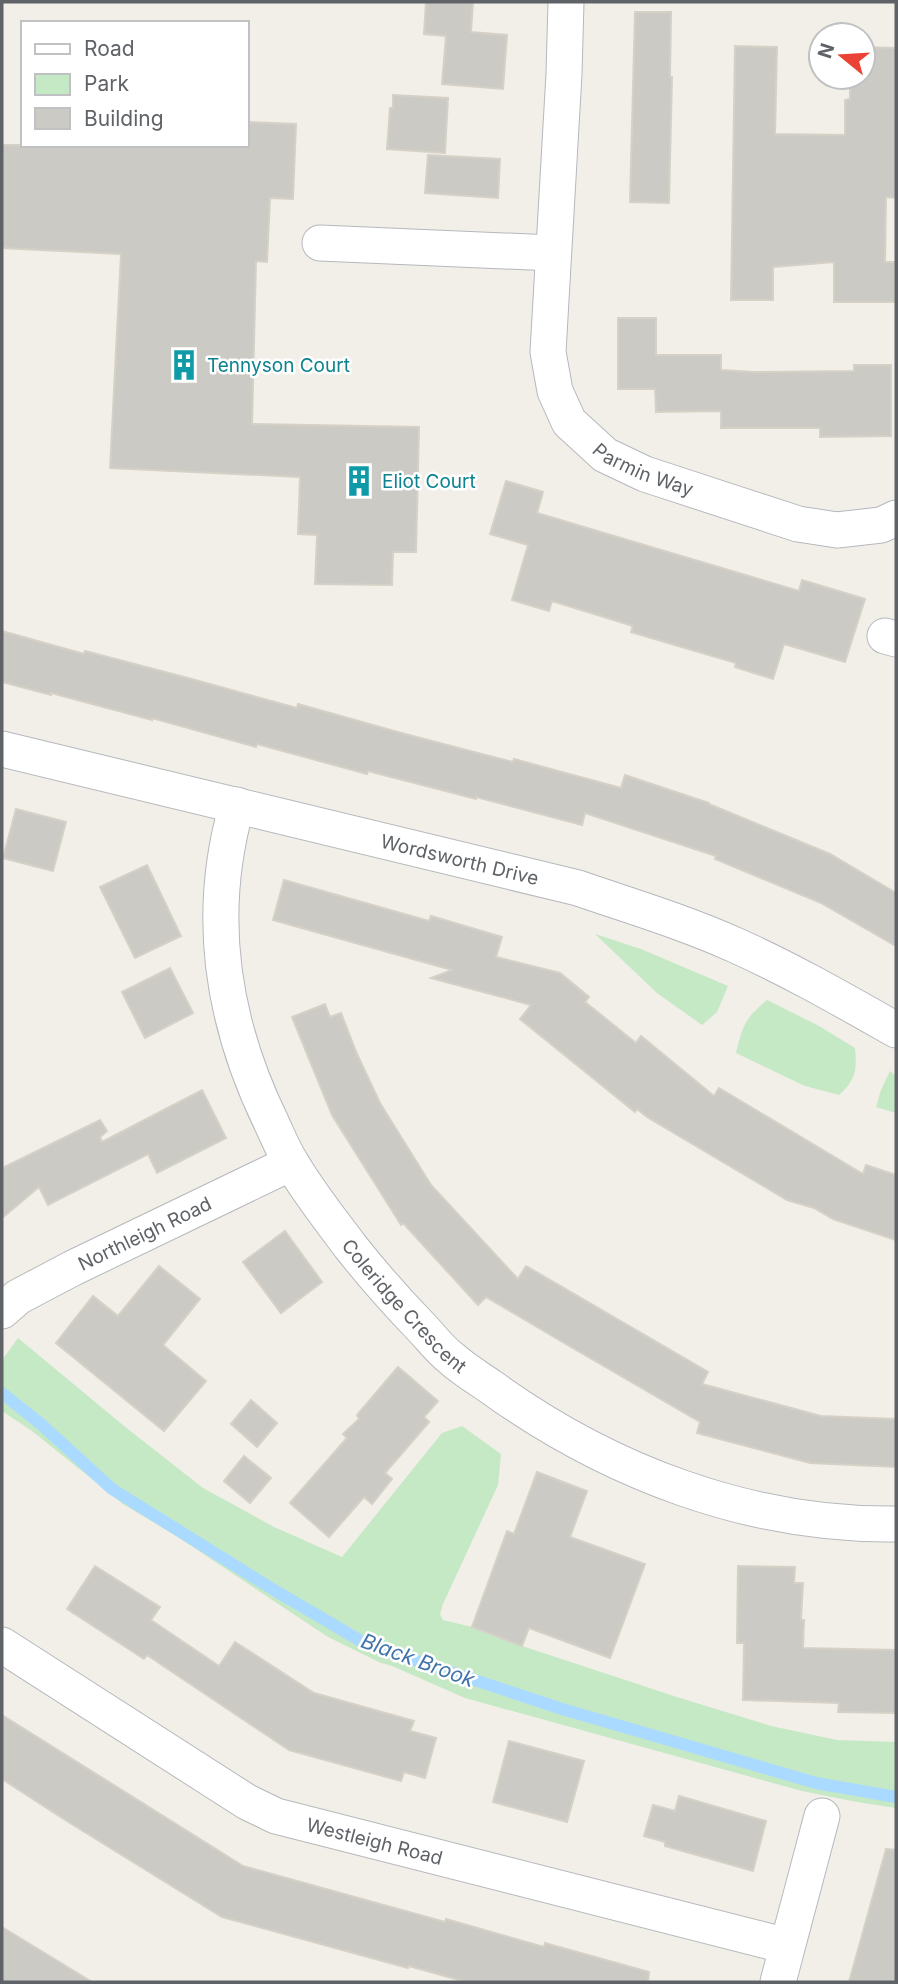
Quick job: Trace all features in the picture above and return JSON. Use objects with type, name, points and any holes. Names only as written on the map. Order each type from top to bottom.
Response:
[{"type":"street","name":"Parmin Way","points":[[566,2],[548,352],[555,391],[569,422],[606,455],[645,474],[798,524],[837,530],[881,525],[896,518]]},
{"type":"street","points":[[320,243],[553,253]]},
{"type":"street","name":"Wordsworth Drive","points":[[2,750],[591,892],[733,944],[812,981],[896,1030]]},
{"type":"street","name":"Coleridge Crescent","points":[[237,805],[227,852],[220,926],[228,1001],[244,1059],[265,1111],[291,1163],[370,1272],[413,1319],[449,1357],[524,1410],[605,1455],[664,1482],[721,1502],[786,1516],[863,1524],[896,1524]]},
{"type":"street","name":"Northleigh Road","points":[[2,1311],[18,1297],[73,1268],[291,1163]]},
{"type":"street","name":"Westleigh Road","points":[[2,1645],[247,1802],[276,1816],[787,1946]]},
{"type":"street","points":[[778,1982],[822,1816]]},
{"type":"green space","points":[[595,934],[641,949],[728,986],[717,1012],[702,1025],[657,993]]},
{"type":"green space","points":[[767,1000],[855,1048],[854,1074],[839,1095],[805,1086],[736,1053],[746,1023]]},
{"type":"green space","points":[[890,1071],[896,1076],[896,1113],[876,1107]]},
{"type":"green space","points":[[18,1338],[203,1488],[274,1527],[342,1557],[442,1433],[462,1426],[501,1454],[498,1485],[443,1604],[440,1614],[443,1620],[472,1627],[522,1646],[771,1726],[837,1740],[896,1742],[896,1808],[802,1791],[465,1698],[381,1663],[328,1637],[181,1539],[123,1504],[32,1431],[2,1411],[2,1360]]},
{"type":"building","points":[[426,2],[473,2],[471,32],[507,35],[503,89],[442,84],[446,36],[424,34]]},
{"type":"building","points":[[635,12],[671,12],[669,203],[630,202]]},
{"type":"building","points":[[735,46],[777,47],[775,134],[845,135],[845,100],[850,99],[850,91],[877,91],[877,47],[896,48],[896,198],[886,197],[885,262],[895,262],[895,302],[834,302],[834,262],[773,267],[773,300],[731,300]]},
{"type":"building","points":[[393,95],[448,98],[445,153],[387,149]]},
{"type":"building","name":"Tennyson Court","points":[[248,122],[296,124],[293,199],[270,198],[267,262],[256,261],[252,424],[419,427],[416,552],[393,552],[392,585],[315,584],[317,535],[298,534],[300,477],[110,468],[121,254],[2,248],[2,145],[248,147]]},
{"type":"building","points":[[428,155],[500,159],[498,198],[425,193]]},
{"type":"building","points":[[618,318],[656,318],[656,355],[721,355],[721,370],[854,371],[854,365],[891,365],[891,436],[820,437],[820,428],[721,428],[721,411],[656,412],[655,389],[618,389]]},
{"type":"building","points":[[506,481],[543,492],[537,513],[799,591],[802,580],[865,599],[845,662],[784,644],[773,679],[735,667],[736,663],[631,632],[633,626],[552,601],[549,611],[512,600],[528,545],[490,534]]},
{"type":"building","points":[[2,631],[84,654],[85,651],[297,708],[298,704],[405,734],[513,762],[514,759],[621,788],[625,775],[709,803],[830,854],[896,893],[896,946],[821,903],[715,859],[716,856],[585,813],[582,825],[368,771],[367,774],[257,744],[256,747],[152,718],[2,682]]},
{"type":"building","points":[[16,809],[66,822],[53,871],[3,858]]},
{"type":"building","points":[[147,865],[181,936],[135,958],[100,887]]},
{"type":"building","points":[[284,880],[429,921],[431,916],[502,937],[496,957],[560,973],[589,997],[585,1002],[636,1043],[641,1036],[714,1096],[719,1088],[863,1174],[866,1165],[896,1175],[896,1240],[787,1200],[637,1109],[635,1112],[520,1019],[531,1005],[431,978],[452,970],[273,920]]},
{"type":"building","points":[[170,968],[193,1013],[145,1038],[122,992]]},
{"type":"building","points":[[325,1004],[330,1017],[341,1013],[380,1103],[431,1185],[518,1279],[526,1266],[708,1372],[702,1384],[821,1416],[896,1419],[896,1467],[810,1463],[697,1433],[700,1422],[486,1297],[478,1305],[403,1223],[401,1225],[332,1115],[292,1017]]},
{"type":"building","points":[[202,1090],[226,1138],[157,1173],[148,1154],[48,1205],[39,1187],[2,1218],[2,1168],[100,1120],[107,1131],[100,1137],[102,1142]]},
{"type":"building","points":[[285,1231],[322,1282],[281,1313],[243,1262]]},
{"type":"building","points":[[159,1266],[200,1299],[163,1345],[206,1381],[164,1431],[56,1343],[93,1296],[118,1316]]},
{"type":"building","points":[[398,1367],[438,1401],[424,1417],[429,1422],[385,1473],[392,1479],[372,1504],[364,1497],[329,1537],[290,1503],[347,1438],[343,1434],[359,1419],[357,1415]]},
{"type":"building","points":[[251,1400],[277,1423],[257,1447],[231,1424]]},
{"type":"building","points":[[244,1456],[271,1478],[250,1503],[224,1481]]},
{"type":"building","points":[[537,1472],[587,1491],[570,1537],[645,1564],[610,1658],[529,1628],[522,1646],[472,1627],[507,1531],[514,1534]]},
{"type":"building","points":[[95,1566],[160,1607],[151,1620],[219,1666],[235,1642],[314,1693],[414,1721],[410,1731],[436,1738],[425,1778],[404,1772],[401,1781],[289,1750],[147,1655],[144,1659],[67,1609]]},
{"type":"building","points":[[738,1566],[795,1567],[794,1583],[803,1583],[803,1648],[896,1650],[896,1713],[838,1712],[839,1703],[743,1700],[744,1643],[737,1643]]},
{"type":"building","points":[[2,1715],[243,1866],[445,1922],[446,1919],[544,1947],[545,1943],[649,1972],[648,1982],[466,1982],[222,1917],[2,1779]]},
{"type":"building","points":[[509,1741],[584,1761],[567,1822],[493,1802]]},
{"type":"building","points":[[679,1796],[766,1821],[753,1871],[665,1846],[665,1842],[644,1836],[653,1805],[675,1811]]},
{"type":"building","points":[[886,1849],[896,1850],[896,1982],[849,1982]]},
{"type":"building","points":[[2,1927],[92,1982],[2,1982]]},
{"type":"waterway","name":"Black Brook","points":[[2,1393],[42,1425],[112,1489],[366,1644],[562,1709],[816,1783],[896,1797]]},
{"type":"place","name":"Tennyson Court","points":[[184,365]]},
{"type":"place","name":"Eliot Court","points":[[359,481]]}]
